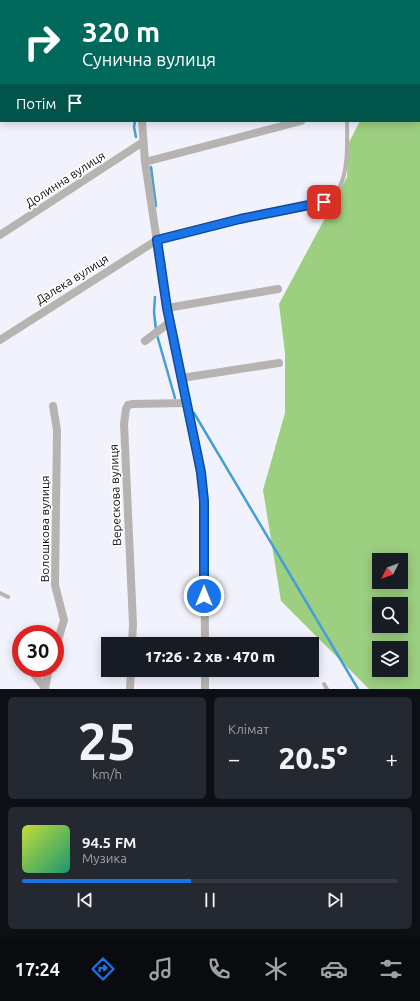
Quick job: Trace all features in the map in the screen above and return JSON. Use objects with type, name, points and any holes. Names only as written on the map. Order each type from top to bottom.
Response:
[{"type":"street","points":[[142,122],[145,162],[167,308],[187,403],[204,501],[205,637]]},
{"type":"street","points":[[145,162],[297,122]]},
{"type":"street","name":"Долинна вулиця","points":[[0,235],[143,142]]},
{"type":"street","name":"Далека вулиця","points":[[0,340],[157,240],[240,219],[324,202]]},
{"type":"street","points":[[167,308],[278,289]]},
{"type":"street","points":[[145,341],[170,322]]},
{"type":"street","points":[[182,378],[279,363]]},
{"type":"street","name":"Верескова вулиця","points":[[132,637],[124,424],[126,409],[128,405],[133,404],[187,403]]},
{"type":"street","name":"Волошкова вулиця","points":[[53,406],[57,430],[55,585],[64,620],[62,625]]},
{"type":"street","points":[[36,677],[45,688]]},
{"type":"street","points":[[45,688],[47,677]]},
{"type":"street","points":[[130,689],[131,677]]},
{"type":"street","points":[[205,677],[205,689]]},
{"type":"lane","points":[[324,202],[333,196],[339,188],[343,177],[347,122]]},
{"type":"lane","points":[[0,593],[8,597]]},
{"type":"lane","points":[[324,684],[327,689]]},
{"type":"green space","points":[[359,122],[420,122],[420,689],[369,689],[319,639],[319,637],[317,637],[281,601],[263,490],[285,413],[285,353],[279,304],[347,177],[348,144]]},
{"type":"waterway","points":[[135,122],[134,127],[136,137]]},
{"type":"waterway","points":[[151,167],[156,206]]},
{"type":"waterway","points":[[164,261],[165,272]]},
{"type":"waterway","points":[[155,297],[154,312],[156,330]]},
{"type":"waterway","points":[[157,335],[175,398]]},
{"type":"waterway","points":[[194,413],[358,689]]},
{"type":"route","points":[[204,596],[204,501],[201,472],[167,308],[157,240],[240,219],[324,202]]}]
